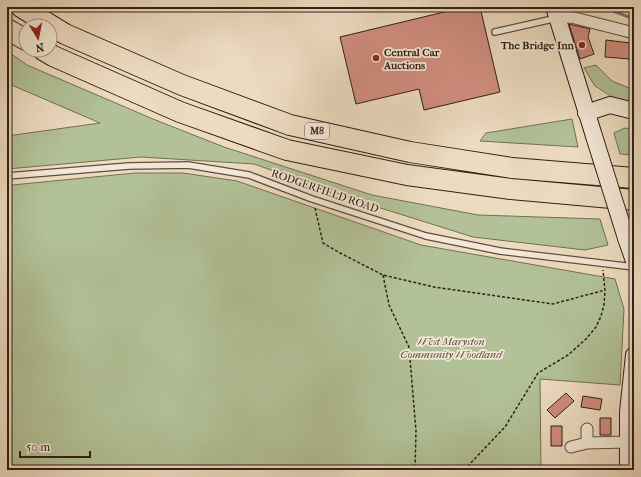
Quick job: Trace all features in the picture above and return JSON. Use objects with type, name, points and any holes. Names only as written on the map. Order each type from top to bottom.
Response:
[{"type":"highway","name":"M8","points":[[21,7],[65,34],[174,82],[290,125],[410,152],[512,168],[634,178]]},
{"type":"highway","points":[[7,29],[18,35]]},
{"type":"highway","name":"M8","points":[[58,58],[180,112],[287,150],[407,175],[511,189],[634,200]]},
{"type":"street","points":[[555,12],[634,33]]},
{"type":"street","points":[[555,12],[634,261]]},
{"type":"street","points":[[586,113],[610,105],[634,111]]},
{"type":"street","points":[[586,113],[634,120]]},
{"type":"street","points":[[628,470],[629,393],[633,365]]},
{"type":"street","points":[[587,429],[587,442]]},
{"type":"street","points":[[571,447],[587,442],[628,442]]},
{"type":"lane","points":[[495,32],[555,12]]},
{"type":"lane","name":"RODGERFIELD ROAD","points":[[7,176],[129,166],[188,165],[249,175],[312,199],[426,236],[500,251],[634,267]]},
{"type":"path","points":[[312,199],[323,243],[383,275],[434,286],[553,304],[605,290]]},
{"type":"path","points":[[464,470],[505,427],[538,373],[568,355],[586,339],[596,327],[604,305],[605,290],[602,262]]},
{"type":"path","points":[[383,275],[389,305],[409,347],[416,431],[415,470]]},
{"type":"green space","points":[[7,51],[27,65],[153,119],[224,147],[372,195],[478,215],[600,219],[608,245],[585,250],[473,237],[371,205],[254,164],[141,157],[7,169],[7,136],[100,123],[7,83]]},
{"type":"green space","points":[[596,65],[612,81],[634,90],[634,103],[614,98],[595,86],[584,68]]},
{"type":"green space","points":[[572,119],[578,147],[480,141],[486,133]]},
{"type":"green space","points":[[625,128],[634,130],[634,155],[620,154],[614,133]]},
{"type":"green space","name":"West Maryston Community Woodland","points":[[135,173],[183,173],[237,181],[421,245],[615,279],[624,309],[620,385],[540,379],[541,470],[7,470],[7,314],[10,312],[7,273],[7,190],[12,185]]},
{"type":"building","points":[[465,7],[480,7],[500,92],[424,110],[419,89],[356,104],[340,37]]},
{"type":"building","name":"The Bridge Inn","points":[[569,24],[590,29],[588,37],[594,54],[580,59]]},
{"type":"building","points":[[606,40],[631,43],[630,59],[605,57]]},
{"type":"building","points":[[566,393],[574,401],[555,418],[547,410]]},
{"type":"building","points":[[583,396],[602,399],[600,410],[581,407]]},
{"type":"building","points":[[600,418],[611,418],[611,435],[600,435]]},
{"type":"building","points":[[551,426],[562,426],[562,446],[551,446]]},
{"type":"waterway","points":[[603,7],[634,19]]},
{"type":"place","name":"The Bridge Inn","points":[[582,45]]},
{"type":"place","name":"Central Car Auctions","points":[[376,58]]}]
